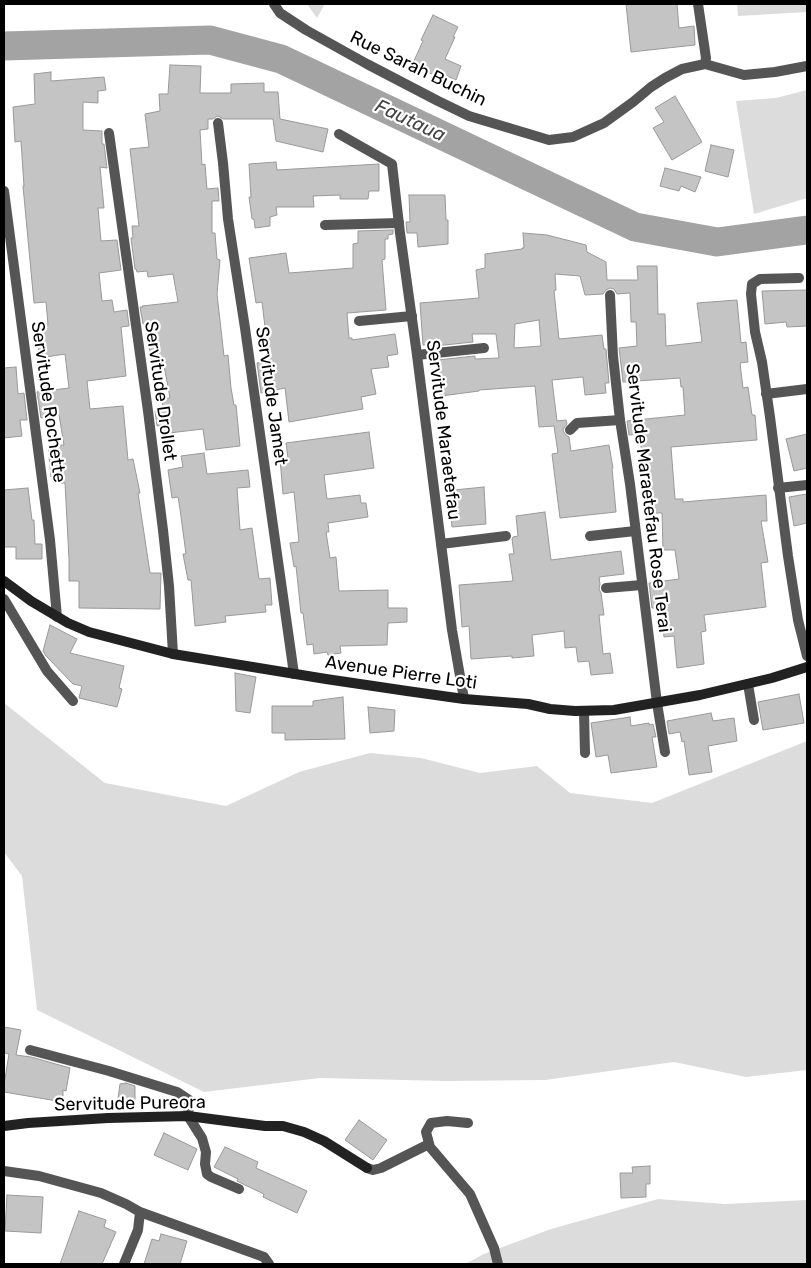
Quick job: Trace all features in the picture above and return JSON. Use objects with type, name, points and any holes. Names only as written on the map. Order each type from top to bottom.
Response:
[{"type":"main road","name":"Avenue Pierre Loti","points":[[4,580],[31,602],[89,632],[173,654],[464,699],[528,704],[550,709],[584,712],[614,710],[657,703],[748,684],[807,667]]},
{"type":"main road","name":"Servitude Pureora","points":[[4,1126],[108,1118],[188,1116],[265,1126],[283,1126],[304,1132],[324,1141],[367,1168]]},
{"type":"street","name":"Rue Sarah Buchin","points":[[274,4],[280,13],[306,30],[438,101],[469,116],[549,140],[573,137],[604,123],[651,87],[682,69],[705,64],[744,75],[807,66]]},
{"type":"street","points":[[698,4],[706,58],[705,64]]},
{"type":"street","name":"Servitude Jamet","points":[[218,123],[228,219],[294,674]]},
{"type":"street","name":"Servitude Drollet","points":[[109,133],[148,411],[169,586],[173,654]]},
{"type":"street","name":"Servitude Maraetefau","points":[[339,134],[392,164],[452,630],[464,699]]},
{"type":"street","name":"Servitude Rochette","points":[[4,191],[50,540],[57,617]]},
{"type":"street","points":[[325,225],[399,223]]},
{"type":"street","points":[[799,278],[760,279],[752,284],[751,294],[798,620],[807,656]]},
{"type":"street","name":"Servitude Maraetefau Rose Terai","points":[[610,296],[613,356],[620,420],[665,752]]},
{"type":"street","points":[[359,321],[412,316]]},
{"type":"street","points":[[417,355],[484,348]]},
{"type":"street","points":[[766,394],[807,389]]},
{"type":"street","points":[[570,430],[578,423],[620,420]]},
{"type":"street","points":[[778,488],[807,485]]},
{"type":"street","points":[[590,536],[635,531]]},
{"type":"street","points":[[441,544],[506,536]]},
{"type":"street","points":[[606,588],[642,585]]},
{"type":"street","points":[[4,599],[48,671],[73,701]]},
{"type":"street","points":[[748,684],[754,720]]},
{"type":"street","points":[[584,712],[585,752]]},
{"type":"street","points":[[30,1050],[110,1071],[177,1092],[189,1100],[188,1116],[202,1138],[206,1152],[205,1164],[207,1174],[238,1189]]},
{"type":"street","points":[[468,1123],[447,1121],[431,1123],[426,1132],[430,1148],[470,1194],[494,1248],[498,1264]]},
{"type":"street","points":[[367,1168],[372,1170],[381,1168],[429,1144]]},
{"type":"street","points":[[4,1171],[39,1176],[101,1193],[140,1212],[251,1252],[264,1258],[269,1264]]},
{"type":"street","points":[[124,1264],[138,1230],[140,1212]]},
{"type":"shaded area","points":[[307,4],[325,4],[317,18]]},
{"type":"shaded area","points":[[737,4],[807,4],[807,12],[738,16]]},
{"type":"shaded area","points":[[807,90],[807,198],[754,214],[736,101],[776,98]]},
{"type":"shaded area","points":[[4,703],[105,783],[226,806],[299,772],[370,753],[421,758],[480,773],[537,766],[570,793],[652,803],[807,741],[807,1070],[746,1077],[674,1062],[545,1080],[446,1081],[320,1078],[204,1092],[37,1010],[22,876],[4,852]]},
{"type":"shaded area","points":[[658,1199],[725,1204],[807,1200],[807,1264],[465,1264],[484,1254],[551,1229]]},
{"type":"building","points":[[626,4],[677,4],[679,28],[694,26],[695,45],[631,52]]},
{"type":"building","points":[[433,15],[458,27],[445,59],[461,66],[456,80],[447,76],[445,80],[412,65]]},
{"type":"building","points":[[170,65],[201,66],[200,93],[231,93],[231,84],[264,83],[264,92],[278,92],[280,119],[328,129],[323,152],[276,141],[273,119],[223,119],[217,116],[213,119],[208,119],[208,129],[200,130],[202,165],[205,164],[207,189],[218,188],[219,201],[212,201],[212,233],[215,233],[217,259],[220,260],[217,294],[224,356],[228,355],[240,446],[206,450],[203,429],[169,433],[168,425],[157,426],[155,411],[163,410],[162,399],[170,398],[163,360],[152,363],[140,307],[178,302],[173,274],[148,277],[147,271],[137,272],[135,269],[131,238],[133,238],[132,226],[139,226],[130,149],[149,147],[145,114],[160,111],[159,94],[168,94]]},
{"type":"building","points":[[51,72],[51,81],[104,77],[106,90],[98,91],[98,103],[83,102],[83,130],[102,131],[102,144],[104,144],[107,168],[100,167],[104,208],[98,208],[101,241],[117,240],[121,270],[99,273],[102,301],[112,300],[114,312],[127,310],[129,326],[121,327],[126,376],[87,381],[90,409],[123,406],[128,460],[133,459],[140,493],[138,493],[150,573],[161,573],[160,609],[79,608],[79,581],[69,581],[65,483],[61,483],[60,476],[51,477],[48,446],[64,445],[59,415],[41,418],[37,392],[69,388],[65,354],[40,358],[36,335],[43,334],[42,326],[48,325],[46,302],[34,303],[23,186],[21,141],[15,142],[13,107],[35,104],[34,74]]},
{"type":"building","points":[[675,96],[702,142],[672,160],[653,128],[664,122],[655,108]]},
{"type":"building","points":[[711,145],[734,150],[728,177],[705,171]]},
{"type":"building","points":[[276,162],[277,170],[379,164],[379,191],[369,191],[368,199],[340,199],[340,195],[313,196],[314,207],[276,207],[277,215],[270,217],[270,226],[255,228],[249,197],[251,197],[249,164]]},
{"type":"building","points":[[665,168],[701,177],[695,192],[681,186],[679,191],[660,186]]},
{"type":"building","points":[[409,195],[445,195],[448,244],[418,247],[417,233],[407,233],[406,222],[410,222]]},
{"type":"building","points":[[393,230],[393,234],[388,235],[388,239],[385,239],[385,259],[382,260],[386,310],[347,313],[349,338],[352,338],[352,340],[395,334],[398,354],[387,356],[389,367],[371,369],[376,394],[361,397],[363,409],[289,422],[285,388],[261,393],[257,363],[269,360],[262,302],[256,303],[249,258],[286,253],[289,273],[353,268],[353,244],[358,243],[358,231]]},
{"type":"building","points":[[523,233],[547,235],[586,245],[587,252],[606,262],[607,280],[638,280],[637,266],[657,266],[658,314],[665,314],[666,346],[702,342],[697,303],[737,300],[741,343],[746,342],[748,362],[740,363],[743,388],[748,387],[752,415],[755,415],[757,440],[671,447],[675,499],[683,499],[683,502],[766,495],[767,521],[761,521],[768,562],[761,563],[766,607],[704,615],[706,631],[701,632],[704,664],[677,668],[674,636],[664,637],[661,608],[652,608],[649,583],[679,579],[675,550],[663,550],[662,513],[650,513],[649,480],[644,481],[640,434],[629,435],[627,421],[685,415],[683,387],[681,387],[680,378],[623,382],[619,348],[637,346],[636,322],[631,322],[630,293],[617,294],[614,289],[610,288],[603,294],[585,295],[580,276],[555,274],[556,290],[554,291],[559,339],[602,335],[604,349],[606,349],[609,383],[605,383],[606,393],[585,395],[583,377],[552,380],[557,421],[566,420],[567,424],[563,431],[569,437],[571,451],[609,445],[613,468],[616,512],[560,518],[552,454],[558,453],[554,426],[539,427],[535,386],[479,390],[441,396],[437,360],[475,356],[475,359],[499,358],[496,334],[472,334],[473,342],[435,346],[435,344],[423,345],[420,303],[479,298],[476,270],[485,268],[485,254],[524,248]],"holes":[[[539,320],[541,346],[514,348],[515,324]]]},
{"type":"building","points":[[807,290],[807,326],[787,327],[786,322],[765,324],[762,291]]},
{"type":"building","points":[[16,367],[18,394],[24,393],[27,420],[20,420],[22,436],[4,438],[4,368]]},
{"type":"building","points":[[369,432],[374,468],[324,475],[327,499],[360,495],[361,503],[366,503],[368,517],[328,523],[329,532],[326,532],[330,558],[336,557],[339,591],[388,590],[388,608],[407,608],[407,622],[388,623],[387,645],[340,646],[341,653],[328,655],[327,652],[314,654],[313,644],[307,645],[303,613],[301,613],[296,566],[294,567],[290,543],[299,542],[294,492],[283,494],[280,459],[288,458],[286,443]]},
{"type":"building","points":[[807,434],[807,468],[794,471],[786,439]]},
{"type":"building","points":[[204,453],[207,474],[248,470],[250,487],[237,488],[240,530],[252,528],[259,579],[270,578],[272,605],[265,605],[266,612],[225,616],[226,622],[195,626],[191,580],[188,580],[183,554],[186,554],[178,497],[172,498],[168,470],[183,467],[181,456]]},
{"type":"building","points":[[484,487],[486,524],[452,527],[450,506],[456,505],[454,490]]},
{"type":"building","points":[[28,488],[32,520],[34,520],[35,544],[42,544],[42,559],[16,559],[16,547],[4,547],[4,490]]},
{"type":"building","points":[[807,494],[807,523],[794,526],[789,497]]},
{"type":"building","points":[[545,512],[551,560],[621,551],[624,574],[599,577],[599,589],[604,615],[599,615],[603,654],[610,653],[613,673],[591,675],[589,661],[578,662],[576,647],[565,648],[564,631],[532,635],[534,656],[471,659],[469,626],[462,627],[459,585],[513,581],[509,554],[514,554],[512,539],[518,536],[516,516]]},
{"type":"building","points":[[50,625],[77,639],[70,653],[124,666],[119,688],[122,689],[117,707],[79,698],[82,686],[73,684],[43,651]]},
{"type":"building","points":[[235,673],[256,677],[250,713],[236,711]]},
{"type":"building","points":[[799,694],[804,723],[763,730],[758,702]]},
{"type":"building","points":[[343,697],[345,739],[285,740],[285,733],[272,733],[272,706],[313,706],[313,701]]},
{"type":"building","points":[[368,707],[395,710],[394,731],[370,733]]},
{"type":"building","points":[[711,713],[713,721],[734,718],[737,741],[708,746],[712,772],[689,775],[684,741],[682,742],[680,732],[669,734],[667,721]]},
{"type":"building","points":[[630,717],[631,726],[653,724],[656,737],[652,737],[657,767],[611,773],[608,755],[596,757],[591,723]]},
{"type":"building","points":[[4,1027],[21,1030],[16,1055],[31,1057],[70,1068],[66,1091],[63,1090],[63,1102],[4,1092],[9,1054],[4,1053]]},
{"type":"building","points":[[126,1083],[135,1086],[135,1102],[123,1103],[118,1098],[120,1084]]},
{"type":"building","points":[[359,1120],[387,1140],[373,1160],[345,1140]]},
{"type":"building","points":[[164,1133],[197,1149],[188,1170],[154,1155]]},
{"type":"building","points":[[225,1147],[258,1162],[256,1168],[307,1191],[297,1213],[263,1197],[264,1194],[214,1167]]},
{"type":"building","points":[[650,1166],[650,1184],[646,1184],[646,1197],[621,1198],[620,1173],[633,1173],[632,1167]]},
{"type":"building","points":[[7,1195],[43,1197],[41,1233],[5,1231]]},
{"type":"building","points":[[79,1211],[106,1220],[104,1227],[116,1232],[102,1264],[60,1264]]},
{"type":"building","points":[[161,1234],[187,1241],[180,1264],[144,1264],[152,1239],[159,1241]]},
{"type":"waterway","name":"Fautaua","points":[[4,46],[210,40],[281,59],[635,227],[717,242],[807,230]]}]
